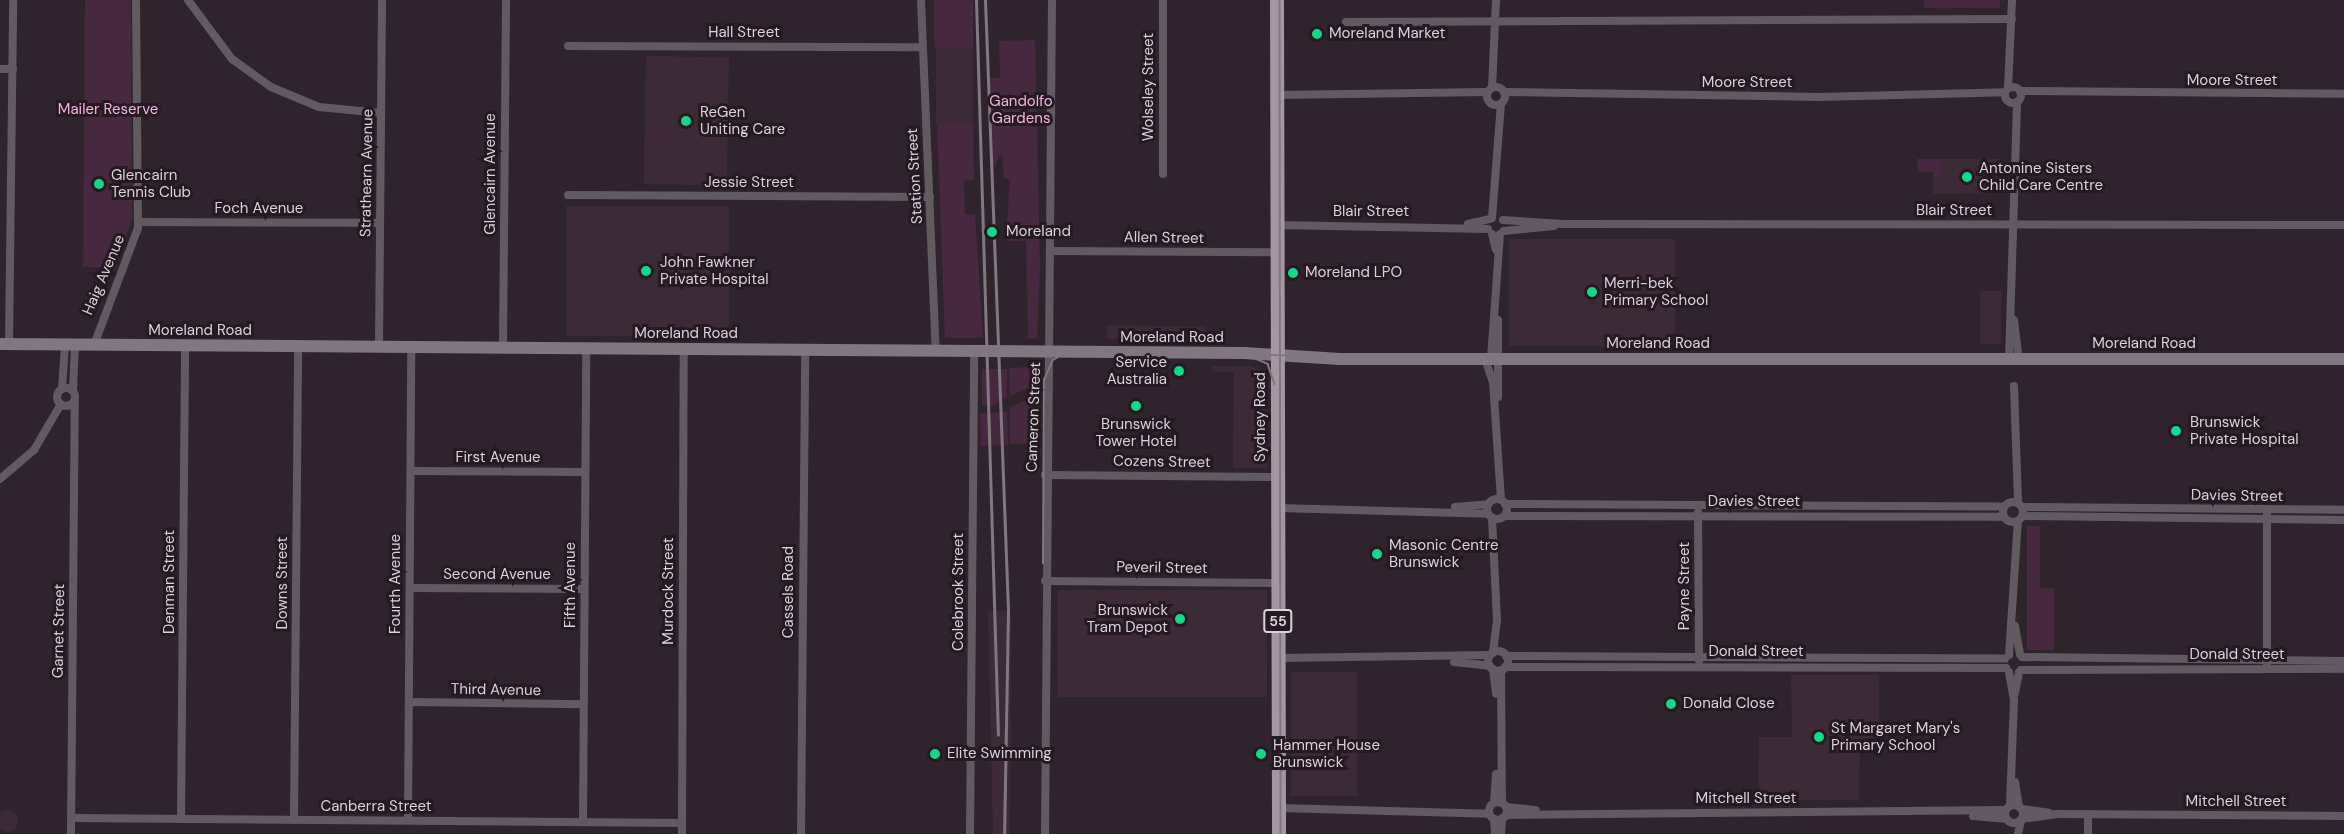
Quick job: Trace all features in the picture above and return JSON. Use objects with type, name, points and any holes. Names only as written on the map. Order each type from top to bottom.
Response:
[{"type":"highway","name":"Sydney Road","points":[[1277,0],[1279,834]]},
{"type":"main road","name":"Moreland Road","points":[[5,344],[974,351],[1492,359],[2344,358]]},
{"type":"street","points":[[5,344],[13,0]]},
{"type":"street","name":"Haig Avenue","points":[[94,345],[138,222],[136,0]]},
{"type":"street","points":[[188,0],[214,40],[271,87],[319,107],[381,113]]},
{"type":"street","name":"Strathearn Avenue","points":[[379,347],[382,0]]},
{"type":"street","name":"Glencairn Avenue","points":[[503,348],[506,0]]},
{"type":"street","name":"Station Street","points":[[921,0],[920,47],[930,197],[936,351]]},
{"type":"street","name":"Cameron Street","points":[[1045,834],[1045,475],[1049,352],[1052,0]]},
{"type":"street","name":"Wolseley Street","points":[[1163,0],[1163,174]]},
{"type":"street","points":[[1495,834],[1498,811],[1497,668],[1491,654],[1497,620],[1497,548],[1503,517],[1497,502],[1496,415],[1492,359],[1496,314],[1496,232],[1491,219],[1496,195],[1496,0]]},
{"type":"street","points":[[2012,0],[2014,359]]},
{"type":"street","points":[[1346,22],[2012,19]]},
{"type":"street","name":"Hall Street","points":[[568,46],[920,47]]},
{"type":"street","points":[[0,69],[13,69]]},
{"type":"street","name":"Moore Street","points":[[1277,95],[2344,94]]},
{"type":"street","name":"Jessie Street","points":[[568,195],[930,197]]},
{"type":"street","points":[[1496,195],[1503,219],[1496,232]]},
{"type":"street","name":"Blair Street","points":[[1465,225],[1491,219],[1564,224],[2344,225]]},
{"type":"street","name":"Foch Avenue","points":[[138,222],[380,223]]},
{"type":"street","name":"Blair Street","points":[[1277,225],[1465,225],[1496,232],[1564,224]]},
{"type":"street","name":"Allen Street","points":[[1050,251],[1277,252]]},
{"type":"street","points":[[0,479],[34,450],[62,405],[62,389],[70,371],[70,345]]},
{"type":"street","name":"Denman Street","points":[[181,819],[185,345]]},
{"type":"street","name":"Downs Street","points":[[294,820],[298,346]]},
{"type":"street","name":"Fourth Avenue","points":[[408,820],[411,347]]},
{"type":"street","name":"Fifth Avenue","points":[[583,822],[586,348]]},
{"type":"street","name":"Murdock Street","points":[[682,834],[684,349]]},
{"type":"street","name":"Cassels Road","points":[[801,834],[805,350]]},
{"type":"street","name":"Colebrook Street","points":[[970,834],[974,351]]},
{"type":"street","points":[[1492,359],[1496,415]]},
{"type":"street","name":"Garnet Street","points":[[70,371],[75,400],[71,834]]},
{"type":"street","points":[[2014,386],[2013,477],[2020,512],[2014,546],[2014,613],[2007,657],[2007,670],[2014,700]]},
{"type":"street","points":[[62,389],[73,390]]},
{"type":"street","points":[[62,405],[75,400]]},
{"type":"street","name":"Garnet Street","points":[[62,405],[74,429]]},
{"type":"street","name":"First Avenue","points":[[411,471],[585,472]]},
{"type":"street","name":"Cozens Street","points":[[1045,475],[1278,477]]},
{"type":"street","points":[[2013,477],[2005,505],[2005,519],[2014,546]]},
{"type":"street","points":[[1497,502],[1490,516],[1497,548]]},
{"type":"street","name":"Davies Street","points":[[1278,508],[1433,509],[1497,502],[1698,511],[2005,519],[2020,512],[2133,508],[2344,520]]},
{"type":"street","name":"Davies Street","points":[[1433,509],[1503,517],[2005,505],[2020,512],[2133,518],[2344,510]]},
{"type":"street","points":[[2133,508],[2133,518]]},
{"type":"street","name":"Payne Street","points":[[1698,511],[1699,662]]},
{"type":"street","points":[[2267,514],[2267,665]]},
{"type":"street","name":"Peveril Street","points":[[1045,581],[1278,583]]},
{"type":"street","name":"Second Avenue","points":[[410,588],[584,589]]},
{"type":"street","points":[[2011,834],[2008,814],[2013,772],[2014,700],[2021,656],[2014,613]]},
{"type":"street","points":[[1497,620],[1504,654],[1497,668]]},
{"type":"street","name":"Donald Street","points":[[1433,660],[1504,654],[1699,662]]},
{"type":"street","name":"Donald Street","points":[[1278,658],[1433,660],[1497,668],[1699,662],[1852,662],[2021,656],[2344,669]]},
{"type":"street","name":"Donald Street","points":[[1852,662],[2020,671],[2344,661]]},
{"type":"street","name":"Third Avenue","points":[[409,702],[583,704]]},
{"type":"street","points":[[2013,772],[2021,808],[2018,834]]},
{"type":"street","name":"Mitchell Street","points":[[1279,808],[1949,814],[2008,814],[2021,808],[2056,814],[2344,816]]},
{"type":"street","points":[[1498,811],[1501,834]]},
{"type":"street","name":"Mitchell Street","points":[[2008,814],[2021,820],[2056,814]]},
{"type":"street","points":[[2088,814],[2088,834]]},
{"type":"street","name":"Canberra Street","points":[[70,818],[682,823]]},
{"type":"shaded area","points":[[936,46],[973,46],[973,124],[936,124]]},
{"type":"shaded area","name":"ReGen Uniting Care","points":[[646,56],[729,57],[727,185],[644,184]]},
{"type":"shaded area","name":"Antonine Sisters Child Care Centre","points":[[1917,159],[2000,159],[2000,193],[1933,194],[1933,172],[1918,172]]},
{"type":"shaded area","name":"John Fawkner Private Hospital","points":[[566,206],[729,206],[729,336],[566,336]]},
{"type":"shaded area","name":"Merri-bek Primary School","points":[[1509,239],[1675,239],[1675,346],[1509,346]]},
{"type":"shaded area","points":[[1980,291],[2001,291],[2001,344],[1980,344]]},
{"type":"shaded area","points":[[1107,325],[1205,327],[1205,341],[1107,339]]},
{"type":"shaded area","points":[[1212,366],[1252,366],[1265,374],[1267,468],[1233,468],[1234,372],[1212,372]]},
{"type":"shaded area","name":"Brunswick Tram Depot","points":[[1058,590],[1267,590],[1267,697],[1058,697]]},
{"type":"shaded area","points":[[988,611],[1011,611],[1010,834],[993,834]]},
{"type":"shaded area","points":[[1291,672],[1357,672],[1357,796],[1291,796]]},
{"type":"shaded area","name":"St Margaret Mary's Primary School","points":[[1791,675],[1879,675],[1879,738],[1860,738],[1859,800],[1758,800],[1759,737],[1792,737]]},
{"type":"shaded area","points":[[7,810],[15,813],[18,821],[15,829],[7,832],[-1,829],[-4,821],[-1,813]]},
{"type":"green space","name":"Mailer Reserve","points":[[85,0],[131,0],[132,219],[116,268],[83,267]]},
{"type":"green space","points":[[934,0],[973,0],[973,47],[934,47]]},
{"type":"green space","points":[[1924,0],[2000,0],[2000,8],[1924,8]]},
{"type":"green space","name":"Gandolfo Gardens","points":[[1035,40],[1040,266],[1037,338],[1028,339],[1026,241],[1006,241],[1010,179],[1004,179],[1002,152],[991,173],[988,78],[1000,78],[999,41]]},
{"type":"green space","name":"Gandolfo Gardens","points":[[937,124],[973,124],[974,180],[964,181],[965,214],[975,214],[983,338],[945,338]]},
{"type":"green space","points":[[1917,159],[1942,159],[1938,181],[1933,181],[1933,172],[1918,172]]},
{"type":"green space","points":[[1030,367],[1030,387],[1010,396],[1009,368]]},
{"type":"green space","points":[[982,369],[1007,369],[1007,397],[992,406],[982,406]]},
{"type":"green space","points":[[1032,398],[1032,444],[1010,444],[1010,407]]},
{"type":"green space","points":[[1007,412],[1008,445],[981,446],[980,413]]},
{"type":"green space","points":[[2027,526],[2040,526],[2040,588],[2054,588],[2054,650],[2027,650]]},
{"type":"tram line","points":[[1280,0],[1281,834]]},
{"type":"tram line","points":[[1043,564],[1044,380],[1053,360],[1070,350],[1362,357],[2344,357]]},
{"type":"tram line","points":[[1247,355],[1268,364],[1275,384]]},
{"type":"railway","points":[[976,0],[998,735]]},
{"type":"railway","points":[[985,0],[1008,611],[1004,834]]},
{"type":"place","name":"Moreland Market","points":[[1317,34]]},
{"type":"place","name":"ReGen Uniting Care","points":[[686,121]]},
{"type":"place","name":"Antonine Sisters Child Care Centre","points":[[1967,177]]},
{"type":"place","name":"Glencairn Tennis Club","points":[[99,184]]},
{"type":"place","name":"Moreland","points":[[992,232]]},
{"type":"place","name":"John Fawkner Private Hospital","points":[[646,271]]},
{"type":"place","name":"Moreland LPO","points":[[1293,273]]},
{"type":"place","name":"Merri-bek Primary School","points":[[1592,292]]},
{"type":"place","name":"Service Australia","points":[[1179,371]]},
{"type":"place","name":"Brunswick Tower Hotel","points":[[1136,406]]},
{"type":"place","name":"Brunswick Private Hospital","points":[[2176,431]]},
{"type":"place","name":"Masonic Centre Brunswick","points":[[1377,554]]},
{"type":"place","name":"Brunswick Tram Depot","points":[[1180,619]]},
{"type":"place","name":"Donald Close","points":[[1671,704]]},
{"type":"place","name":"St Margaret Mary's Primary School","points":[[1819,737]]},
{"type":"place","name":"Elite Swimming","points":[[935,754]]},
{"type":"place","name":"Hammer House Brunswick","points":[[1261,754]]}]
